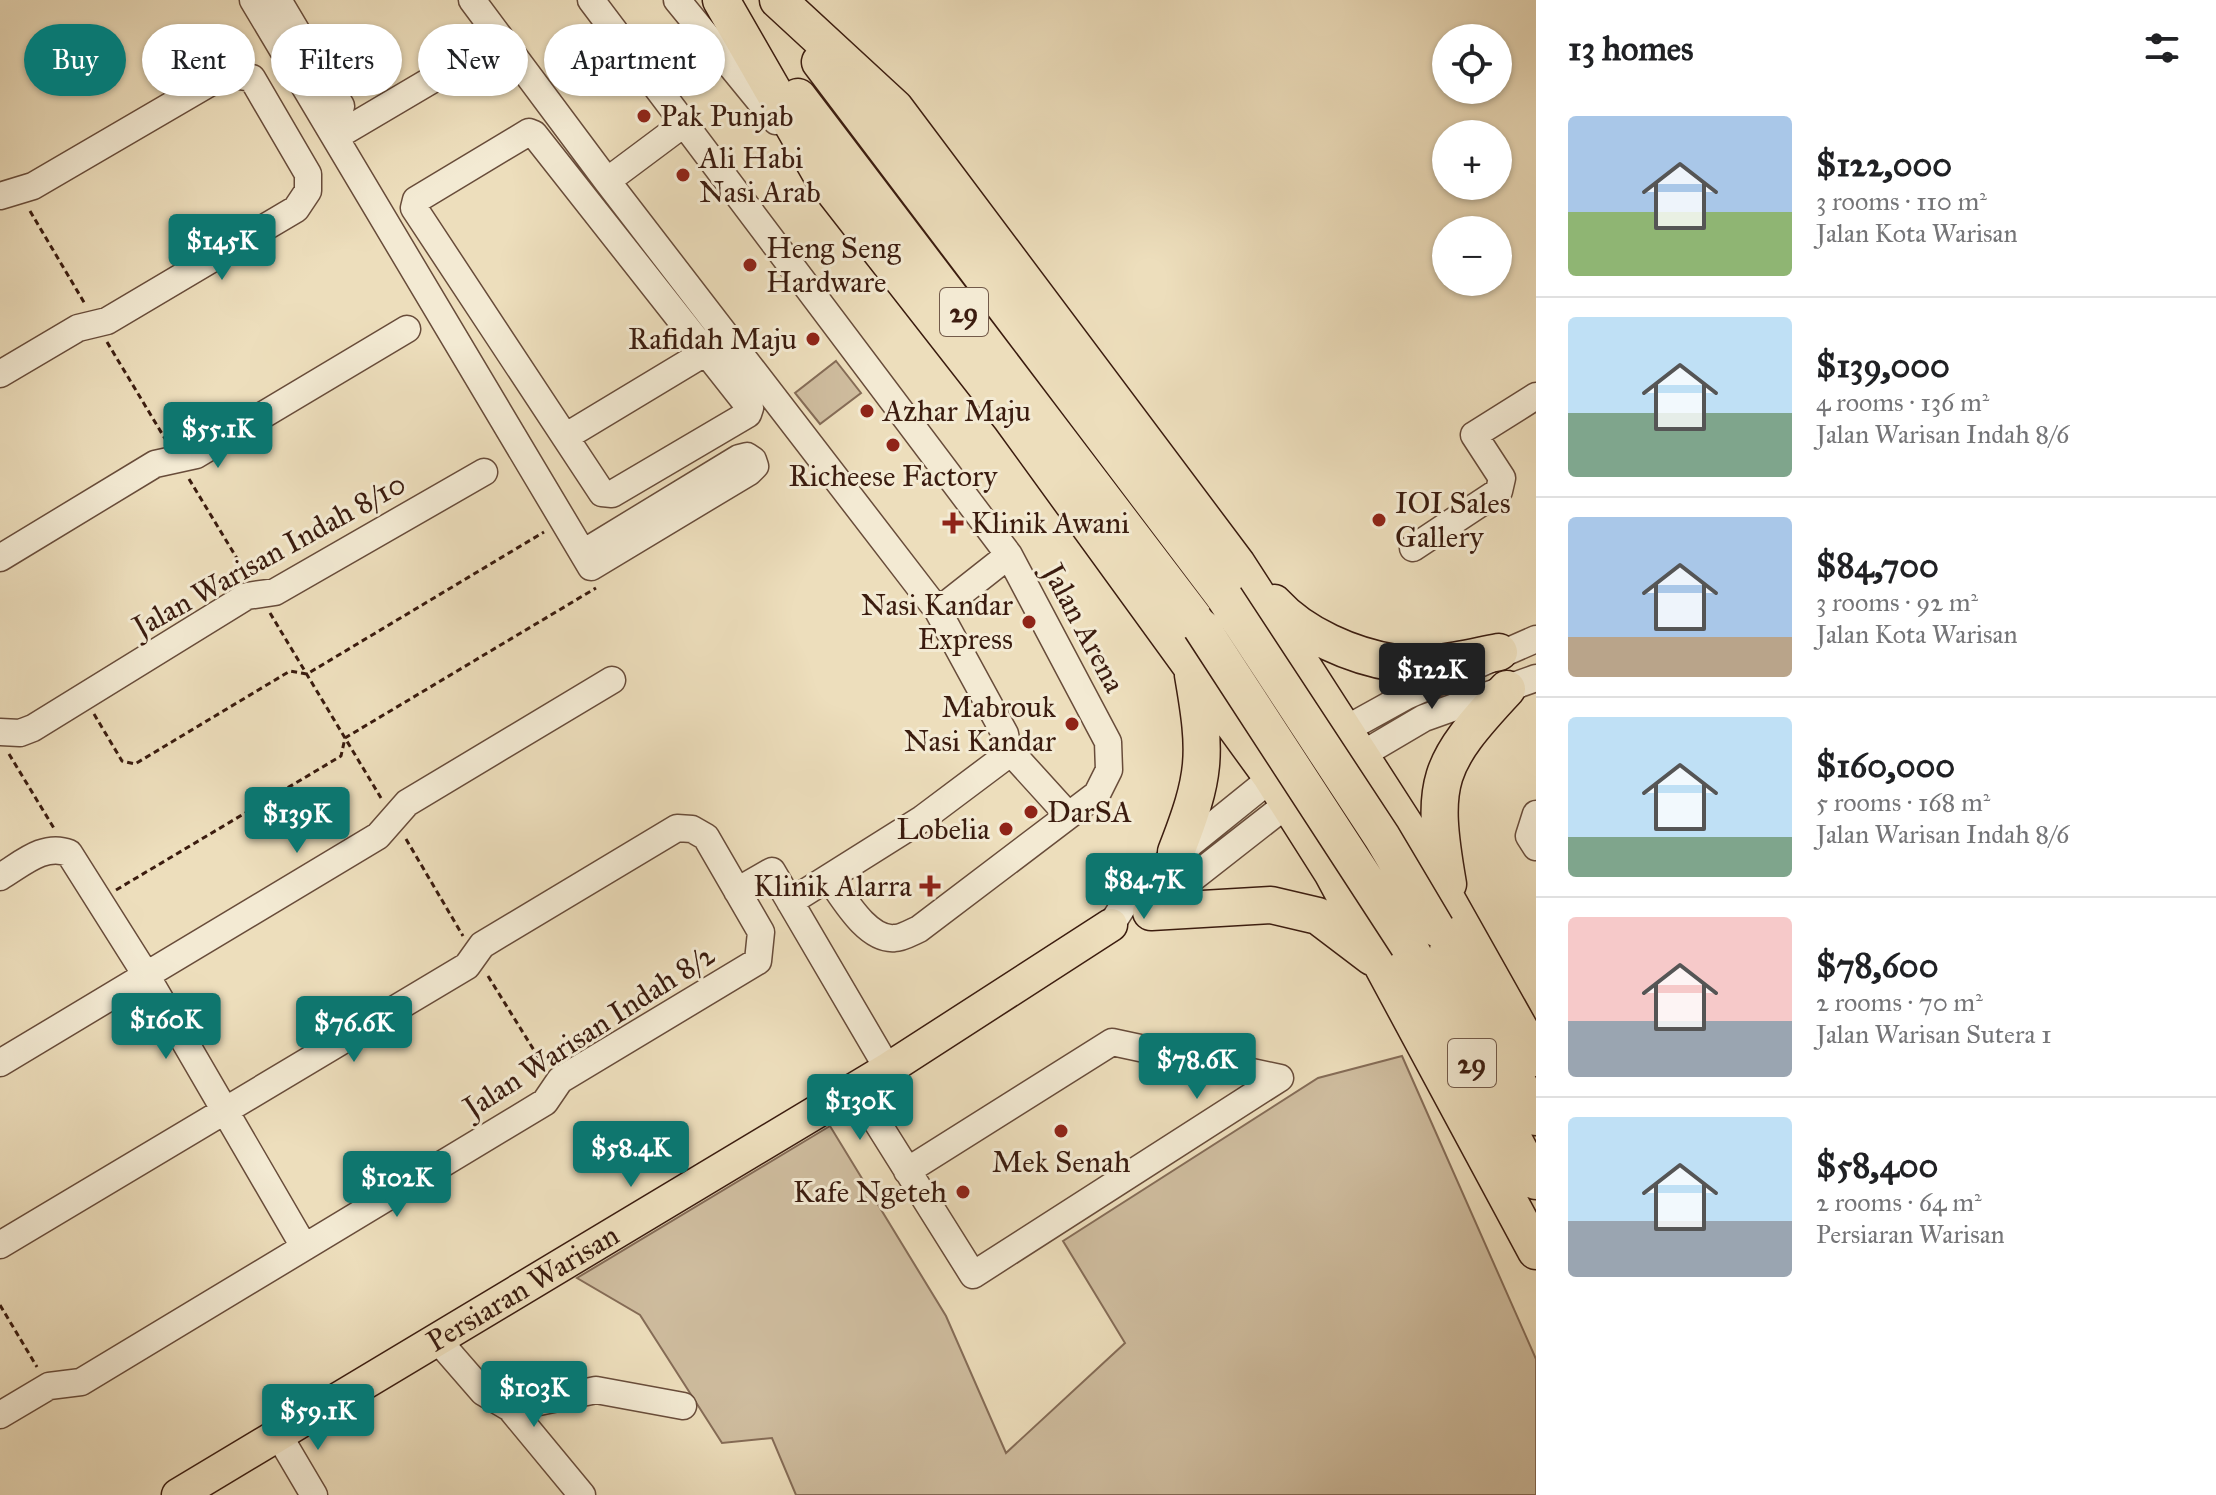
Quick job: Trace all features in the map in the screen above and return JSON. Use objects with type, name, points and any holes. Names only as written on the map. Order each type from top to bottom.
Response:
[{"type":"highway","points":[[722,0],[822,176],[1011,418],[1280,789],[1332,872],[1396,987],[1536,1251]]},
{"type":"highway","name":"29","points":[[722,0],[1432,927],[1536,1181]]},
{"type":"highway","points":[[776,0],[895,108],[1237,564],[1405,825],[1432,927],[1536,1058]]},
{"type":"highway","name":"29","points":[[776,0],[1225,598],[1382,837],[1536,1117]]},
{"type":"highway","points":[[1237,564],[1281,611],[1313,634],[1355,652],[1397,664],[1448,661],[1499,652]]},
{"type":"highway","points":[[1218,702],[1241,720],[1256,724],[1279,714],[1298,696],[1301,675],[1292,649]]},
{"type":"highway","points":[[1176,852],[1202,778],[1203,724],[1192,668]]},
{"type":"highway","points":[[1432,927],[1441,850],[1440,792],[1455,748],[1522,684]]},
{"type":"highway","points":[[1332,872],[1329,834],[1346,818],[1368,808],[1405,825]]},
{"type":"highway","points":[[1151,912],[1271,905],[1318,916],[1371,956],[1396,987]]},
{"type":"main road","name":"Persiaran Warisan","points":[[178,1495],[888,1069],[1111,925]]},
{"type":"street","points":[[472,0],[490,24]]},
{"type":"street","name":"Jalan Arena","points":[[591,0],[682,125],[856,348],[1009,555],[1108,742],[1109,770],[1097,794],[919,929],[895,938],[880,936],[865,923],[829,878]]},
{"type":"street","points":[[677,0],[822,176]]},
{"type":"street","points":[[262,1],[330,128],[592,568]]},
{"type":"street","points":[[0,374],[78,328],[107,321],[296,209],[308,191],[304,162],[252,78],[225,74],[33,186],[9,193]]},
{"type":"street","points":[[528,75],[938,611],[1005,734],[1008,749],[1068,815]]},
{"type":"street","points":[[330,128],[418,82]]},
{"type":"street","points":[[607,181],[682,125]]},
{"type":"street","points":[[534,134],[750,408],[748,414],[606,495],[565,437],[414,208],[416,200],[521,135],[534,134]]},
{"type":"street","points":[[0,558],[155,464],[196,455],[407,329]]},
{"type":"street","points":[[565,437],[706,352]]},
{"type":"street","points":[[1413,548],[1499,491],[1502,478],[1474,435],[1536,396]]},
{"type":"street","points":[[679,454],[696,484]]},
{"type":"street","points":[[751,457],[754,463],[749,472],[592,568],[696,484],[739,458],[751,457]]},
{"type":"street","name":"Jalan Warisan Indah 8/10","points":[[0,732],[20,733],[33,728],[247,596],[275,592],[484,472]]},
{"type":"street","points":[[938,611],[1009,555]]},
{"type":"street","points":[[1111,925],[1134,889],[1176,852],[1499,652],[1536,639]]},
{"type":"street","points":[[0,1063],[378,836],[407,803],[612,680]]},
{"type":"street","points":[[1352,742],[1522,684]]},
{"type":"street","points":[[790,902],[922,819],[1002,759],[1008,749]]},
{"type":"street","points":[[1111,925],[1151,912],[1280,789]]},
{"type":"street","points":[[1536,814],[1529,836],[1536,847]]},
{"type":"street","points":[[0,1245],[467,966],[482,945],[677,828],[692,829],[706,837],[737,891],[772,871],[888,1069]]},
{"type":"street","points":[[0,877],[42,852],[55,848],[69,853],[146,975],[303,1245]]},
{"type":"street","name":"Jalan Warisan Indah 8/2","points":[[0,1415],[49,1386],[81,1382],[303,1245],[545,1102],[560,1080],[758,961],[761,932],[737,891]]},
{"type":"street","points":[[855,1087],[907,1171],[973,1275],[1280,1078],[1112,1042],[907,1171]]},
{"type":"street","points":[[436,1338],[483,1392],[510,1408],[582,1495]]},
{"type":"street","points":[[510,1408],[596,1390],[683,1406]]},
{"type":"street","points":[[278,1434],[314,1495]]},
{"type":"path","points":[[9,193],[96,324],[556,1086]]},
{"type":"path","points":[[83,697],[122,761],[126,765],[135,764],[290,671],[307,674],[563,520]]},
{"type":"path","points":[[99,901],[341,756],[345,738],[592,568]]},
{"type":"path","points":[[0,732],[2,742],[69,853]]},
{"type":"path","points":[[0,1305],[49,1386]]},
{"type":"shaded area","points":[[836,361],[861,393],[820,424],[795,393]]},
{"type":"shaded area","points":[[1402,1056],[1536,1359],[1536,1495],[796,1495],[772,1438],[722,1443],[640,1315],[577,1278],[830,1126],[946,1316],[1006,1453],[1125,1343],[1063,1241],[1318,1078]]},
{"type":"place","name":"Pak Punjab","points":[[644,116]]},
{"type":"place","name":"Ali Habi Nasi Arab","points":[[683,175]]},
{"type":"place","name":"Heng Seng Hardware","points":[[750,265]]},
{"type":"place","name":"Rafidah Maju","points":[[813,339]]},
{"type":"place","name":"Azhar Maju","points":[[867,411]]},
{"type":"place","name":"Richeese Factory","points":[[893,445]]},
{"type":"place","name":"IOI Sales Gallery","points":[[1379,520]]},
{"type":"place","name":"Klinik Awani","points":[[953,523]]},
{"type":"place","name":"Nasi Kandar Express","points":[[1029,622]]},
{"type":"place","name":"Mabrouk Nasi Kandar","points":[[1072,724]]},
{"type":"place","name":"DarSA","points":[[1031,812]]},
{"type":"place","name":"Lobelia","points":[[1006,829]]},
{"type":"place","name":"Klinik Alarra","points":[[930,886]]},
{"type":"place","name":"Mek Senah","points":[[1061,1131]]},
{"type":"place","name":"Kafe Ngeteh","points":[[963,1192]]}]
